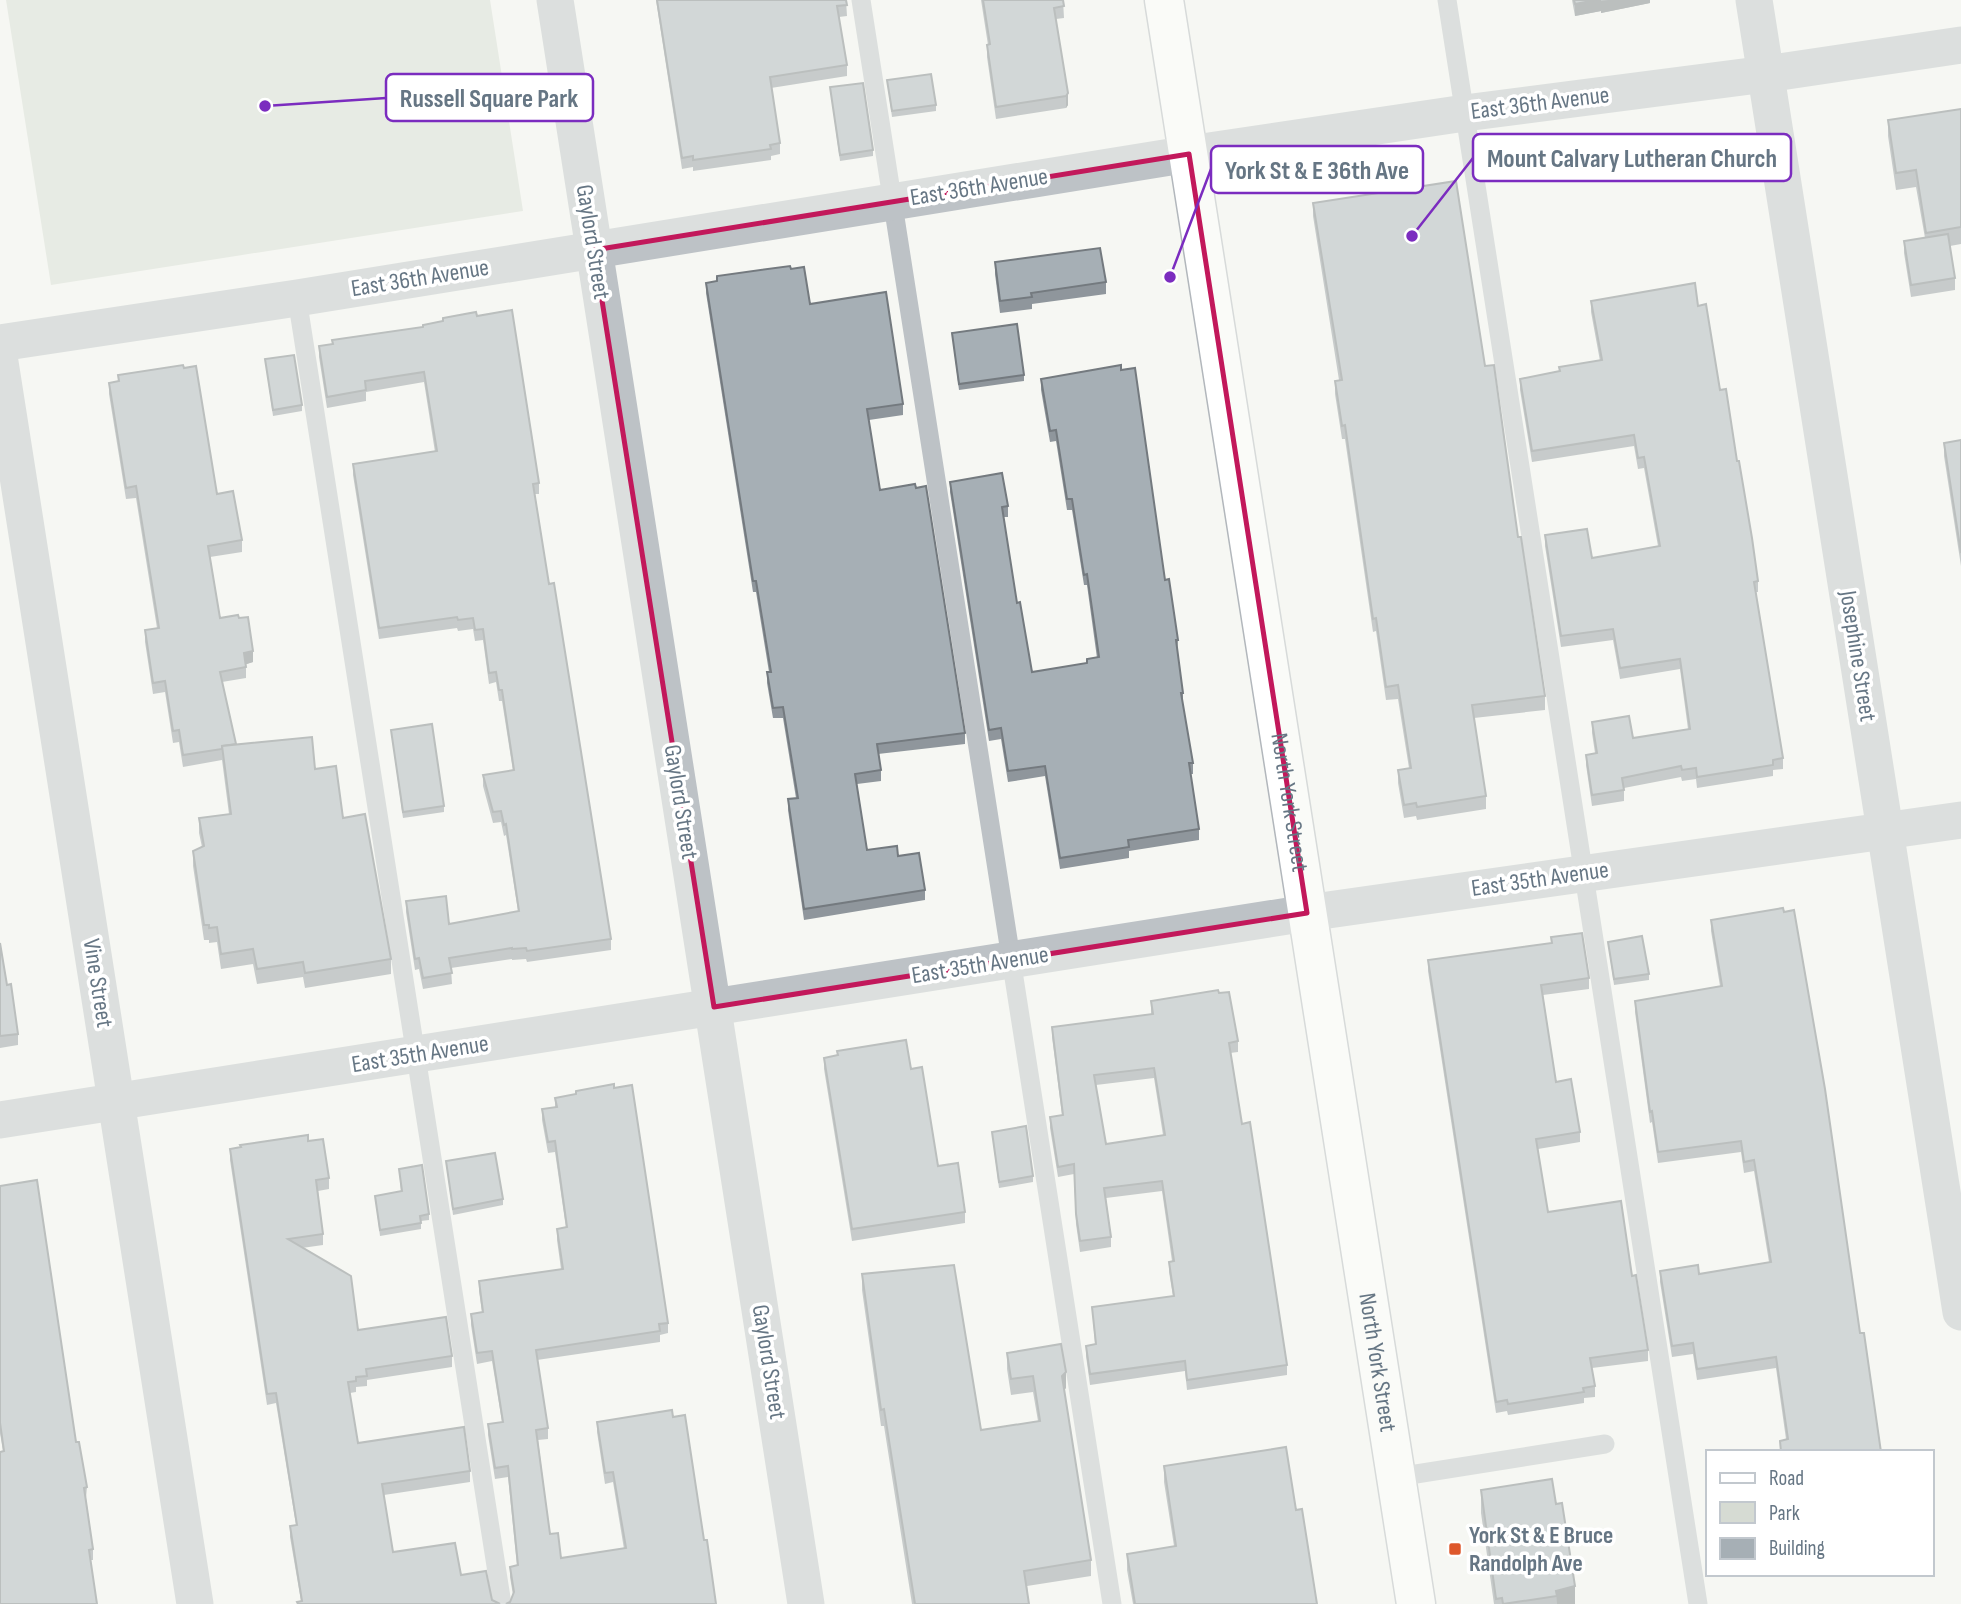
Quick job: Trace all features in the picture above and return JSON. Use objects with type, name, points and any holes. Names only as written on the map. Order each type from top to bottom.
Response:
[{"type":"main road","name":"North York Street","points":[[1164,0],[1416,1604]]},
{"type":"street","name":"Gaylord Street","points":[[555,0],[806,1604]]},
{"type":"street","name":"Josephine Street","points":[[1754,0],[1961,1312]]},
{"type":"street","name":"East 36th Avenue","points":[[0,343],[297,298],[1189,154],[1961,45]]},
{"type":"street","name":"Vine Street","points":[[0,362],[195,1604]]},
{"type":"street","name":"East 35th Avenue","points":[[0,1120],[1307,913],[1961,820]]},
{"type":"lane","points":[[861,0],[1112,1604]]},
{"type":"lane","points":[[1447,0],[1698,1604]]},
{"type":"lane","points":[[297,298],[502,1604]]},
{"type":"lane","points":[[1397,1477],[1605,1444]]},
{"type":"highlighted area","points":[[1189,154],[1307,913],[714,1007],[594,250]]},
{"type":"green space","points":[[6,0],[490,0],[523,211],[51,285]]},
{"type":"building","points":[[657,0],[846,0],[847,5],[837,6],[847,65],[770,77],[780,143],[770,145],[771,149],[693,160],[693,156],[682,158]]},
{"type":"building","points":[[983,0],[1063,0],[1064,6],[1054,8],[1068,93],[1066,96],[996,107]]},
{"type":"building","points":[[1574,0],[1596,0],[1575,4]]},
{"type":"building","points":[[931,74],[936,105],[892,111],[887,80]]},
{"type":"building","points":[[863,83],[873,150],[840,155],[830,87]]},
{"type":"building","points":[[1961,109],[1961,227],[1926,233],[1916,170],[1896,173],[1888,120]]},
{"type":"building","points":[[1456,181],[1485,366],[1494,365],[1518,537],[1521,537],[1545,696],[1472,705],[1486,796],[1417,807],[1416,803],[1404,805],[1398,770],[1411,768],[1398,685],[1386,687],[1376,618],[1373,619],[1345,425],[1342,426],[1335,381],[1342,380],[1313,203]]},
{"type":"building","points":[[1948,234],[1955,278],[1911,285],[1904,241]]},
{"type":"building","points":[[1100,248],[1106,282],[1031,293],[1032,297],[1000,301],[995,262]]},
{"type":"building","points":[[790,266],[791,269],[804,267],[810,304],[886,292],[903,404],[867,409],[880,490],[915,484],[916,488],[926,486],[965,733],[877,744],[881,770],[855,774],[867,850],[897,846],[898,856],[919,853],[925,890],[804,909],[788,799],[798,798],[783,707],[773,708],[767,672],[771,672],[756,581],[753,581],[706,283],[717,281],[717,276]]},
{"type":"building","points":[[1695,283],[1698,306],[1706,304],[1720,390],[1726,389],[1752,538],[1758,581],[1754,582],[1783,758],[1773,760],[1773,765],[1697,777],[1696,768],[1682,770],[1681,766],[1622,778],[1624,790],[1592,795],[1586,755],[1597,753],[1592,722],[1629,716],[1633,738],[1690,729],[1680,659],[1620,668],[1613,629],[1561,636],[1545,535],[1587,529],[1592,558],[1660,546],[1644,457],[1638,458],[1634,435],[1532,451],[1520,379],[1560,371],[1559,367],[1602,360],[1591,301]]},
{"type":"building","points":[[512,310],[539,483],[533,484],[549,584],[554,583],[611,939],[527,951],[526,948],[512,948],[449,958],[452,973],[423,978],[419,958],[415,959],[406,901],[446,896],[449,924],[519,911],[506,824],[504,825],[501,811],[493,812],[483,775],[514,770],[502,690],[499,690],[496,672],[489,673],[483,629],[475,630],[473,618],[458,620],[457,617],[379,628],[353,464],[437,451],[424,372],[365,381],[366,390],[327,397],[319,346],[333,344],[332,340],[423,327],[443,321],[443,318],[476,312],[477,316]]},
{"type":"building","points":[[1017,324],[1024,375],[959,384],[952,333]]},
{"type":"building","points":[[294,355],[302,405],[273,410],[265,359]]},
{"type":"building","points":[[183,365],[184,368],[196,366],[217,494],[233,491],[242,540],[208,546],[220,618],[238,615],[239,618],[248,617],[253,651],[244,653],[246,667],[220,672],[236,744],[183,755],[179,730],[173,731],[165,681],[153,683],[145,630],[159,628],[136,486],[126,488],[109,383],[119,381],[118,375]]},
{"type":"building","points":[[1121,365],[1121,370],[1135,368],[1165,580],[1169,579],[1178,640],[1181,693],[1193,763],[1189,763],[1199,829],[1128,840],[1129,847],[1060,858],[1045,766],[1008,771],[1001,728],[989,730],[950,482],[1002,473],[1008,506],[1002,507],[1017,603],[1020,602],[1032,672],[1087,663],[1087,659],[1099,657],[1087,574],[1084,575],[1072,499],[1067,499],[1056,430],[1050,431],[1041,379]]},
{"type":"building","points":[[1961,440],[1961,553],[1944,443]]},
{"type":"building","points":[[432,724],[444,806],[403,812],[391,730]]},
{"type":"building","points":[[312,737],[315,769],[336,766],[343,818],[365,814],[391,959],[305,973],[303,962],[257,969],[253,949],[221,954],[217,927],[209,928],[209,925],[204,925],[193,851],[204,846],[199,818],[231,814],[222,746]]},
{"type":"building","points":[[1783,908],[1784,912],[1794,910],[1825,1089],[1860,1333],[1864,1333],[1881,1450],[1781,1450],[1780,1441],[1788,1439],[1776,1357],[1697,1369],[1693,1343],[1672,1346],[1660,1271],[1698,1265],[1699,1274],[1771,1262],[1754,1160],[1744,1162],[1741,1141],[1658,1152],[1652,1111],[1650,1112],[1635,1001],[1722,986],[1711,920]]},
{"type":"building","points":[[1582,933],[1589,978],[1541,985],[1556,1082],[1571,1079],[1580,1132],[1536,1139],[1548,1212],[1621,1201],[1632,1276],[1636,1275],[1648,1350],[1590,1358],[1595,1386],[1583,1388],[1584,1392],[1508,1404],[1507,1400],[1496,1402],[1428,960],[1552,943],[1551,937]]},
{"type":"building","points":[[1642,936],[1649,974],[1614,979],[1608,942]]},
{"type":"building","points":[[0,943],[7,985],[11,984],[18,1034],[0,1036]]},
{"type":"building","points":[[1218,990],[1219,993],[1229,992],[1238,1041],[1229,1043],[1242,1124],[1250,1122],[1287,1365],[1187,1380],[1185,1361],[1090,1374],[1086,1346],[1096,1344],[1092,1307],[1174,1296],[1169,1262],[1174,1261],[1162,1181],[1104,1188],[1111,1237],[1080,1241],[1074,1164],[1058,1167],[1050,1117],[1063,1115],[1052,1027],[1153,1014],[1151,1001]],"holes":[[[1154,1068],[1165,1135],[1106,1144],[1094,1075]]]},
{"type":"building","points":[[906,1040],[911,1069],[922,1067],[938,1166],[958,1163],[965,1212],[852,1229],[824,1058],[838,1055],[837,1051]]},
{"type":"building","points":[[614,1084],[614,1088],[632,1085],[668,1323],[659,1324],[660,1331],[536,1350],[548,1428],[536,1430],[550,1534],[558,1533],[561,1558],[626,1548],[613,1472],[605,1473],[597,1422],[672,1410],[673,1417],[685,1415],[716,1604],[506,1604],[510,1602],[514,1592],[510,1567],[518,1565],[508,1466],[495,1468],[488,1424],[503,1422],[492,1351],[477,1353],[471,1314],[483,1312],[479,1281],[563,1269],[557,1229],[567,1227],[555,1141],[548,1142],[542,1109],[557,1107],[555,1098]]},
{"type":"building","points":[[1026,1126],[1033,1176],[999,1182],[992,1132]]},
{"type":"building","points":[[308,1135],[308,1141],[323,1139],[329,1178],[316,1180],[323,1234],[288,1239],[351,1276],[358,1330],[446,1317],[452,1356],[366,1369],[367,1376],[356,1377],[356,1381],[348,1382],[358,1443],[464,1427],[470,1471],[382,1484],[393,1552],[455,1543],[461,1575],[486,1571],[492,1600],[500,1604],[297,1602],[302,1601],[290,1526],[297,1525],[276,1393],[267,1394],[230,1149],[241,1147],[240,1145]]},
{"type":"building","points":[[495,1153],[503,1199],[453,1209],[446,1161]]},
{"type":"building","points":[[422,1165],[429,1214],[420,1216],[421,1223],[380,1230],[375,1196],[402,1191],[399,1169]]},
{"type":"building","points":[[37,1180],[76,1442],[79,1442],[87,1487],[84,1488],[93,1549],[89,1550],[97,1604],[0,1604],[0,1452],[4,1451],[0,1423],[0,1186]]},
{"type":"building","points":[[954,1265],[981,1430],[1040,1421],[1033,1376],[1011,1379],[1007,1353],[1061,1344],[1066,1372],[1062,1376],[1091,1560],[1024,1571],[1029,1604],[915,1604],[884,1409],[881,1410],[862,1274]]},
{"type":"building","points":[[1286,1447],[1296,1510],[1302,1509],[1317,1604],[1135,1604],[1127,1554],[1176,1546],[1164,1466]]},
{"type":"building","points":[[1552,1479],[1556,1504],[1562,1503],[1575,1586],[1556,1591],[1557,1596],[1503,1604],[1502,1598],[1496,1599],[1481,1490]]},
{"type":"place","name":"Russell Square Park","points":[[265,106]]},
{"type":"place","name":"Mount Calvary Lutheran Church","points":[[1412,236]]},
{"type":"place","name":"York St & E 36th Ave","points":[[1170,277]]},
{"type":"place","name":"York St & E Bruce Randolph Ave","points":[[1455,1549]]}]
